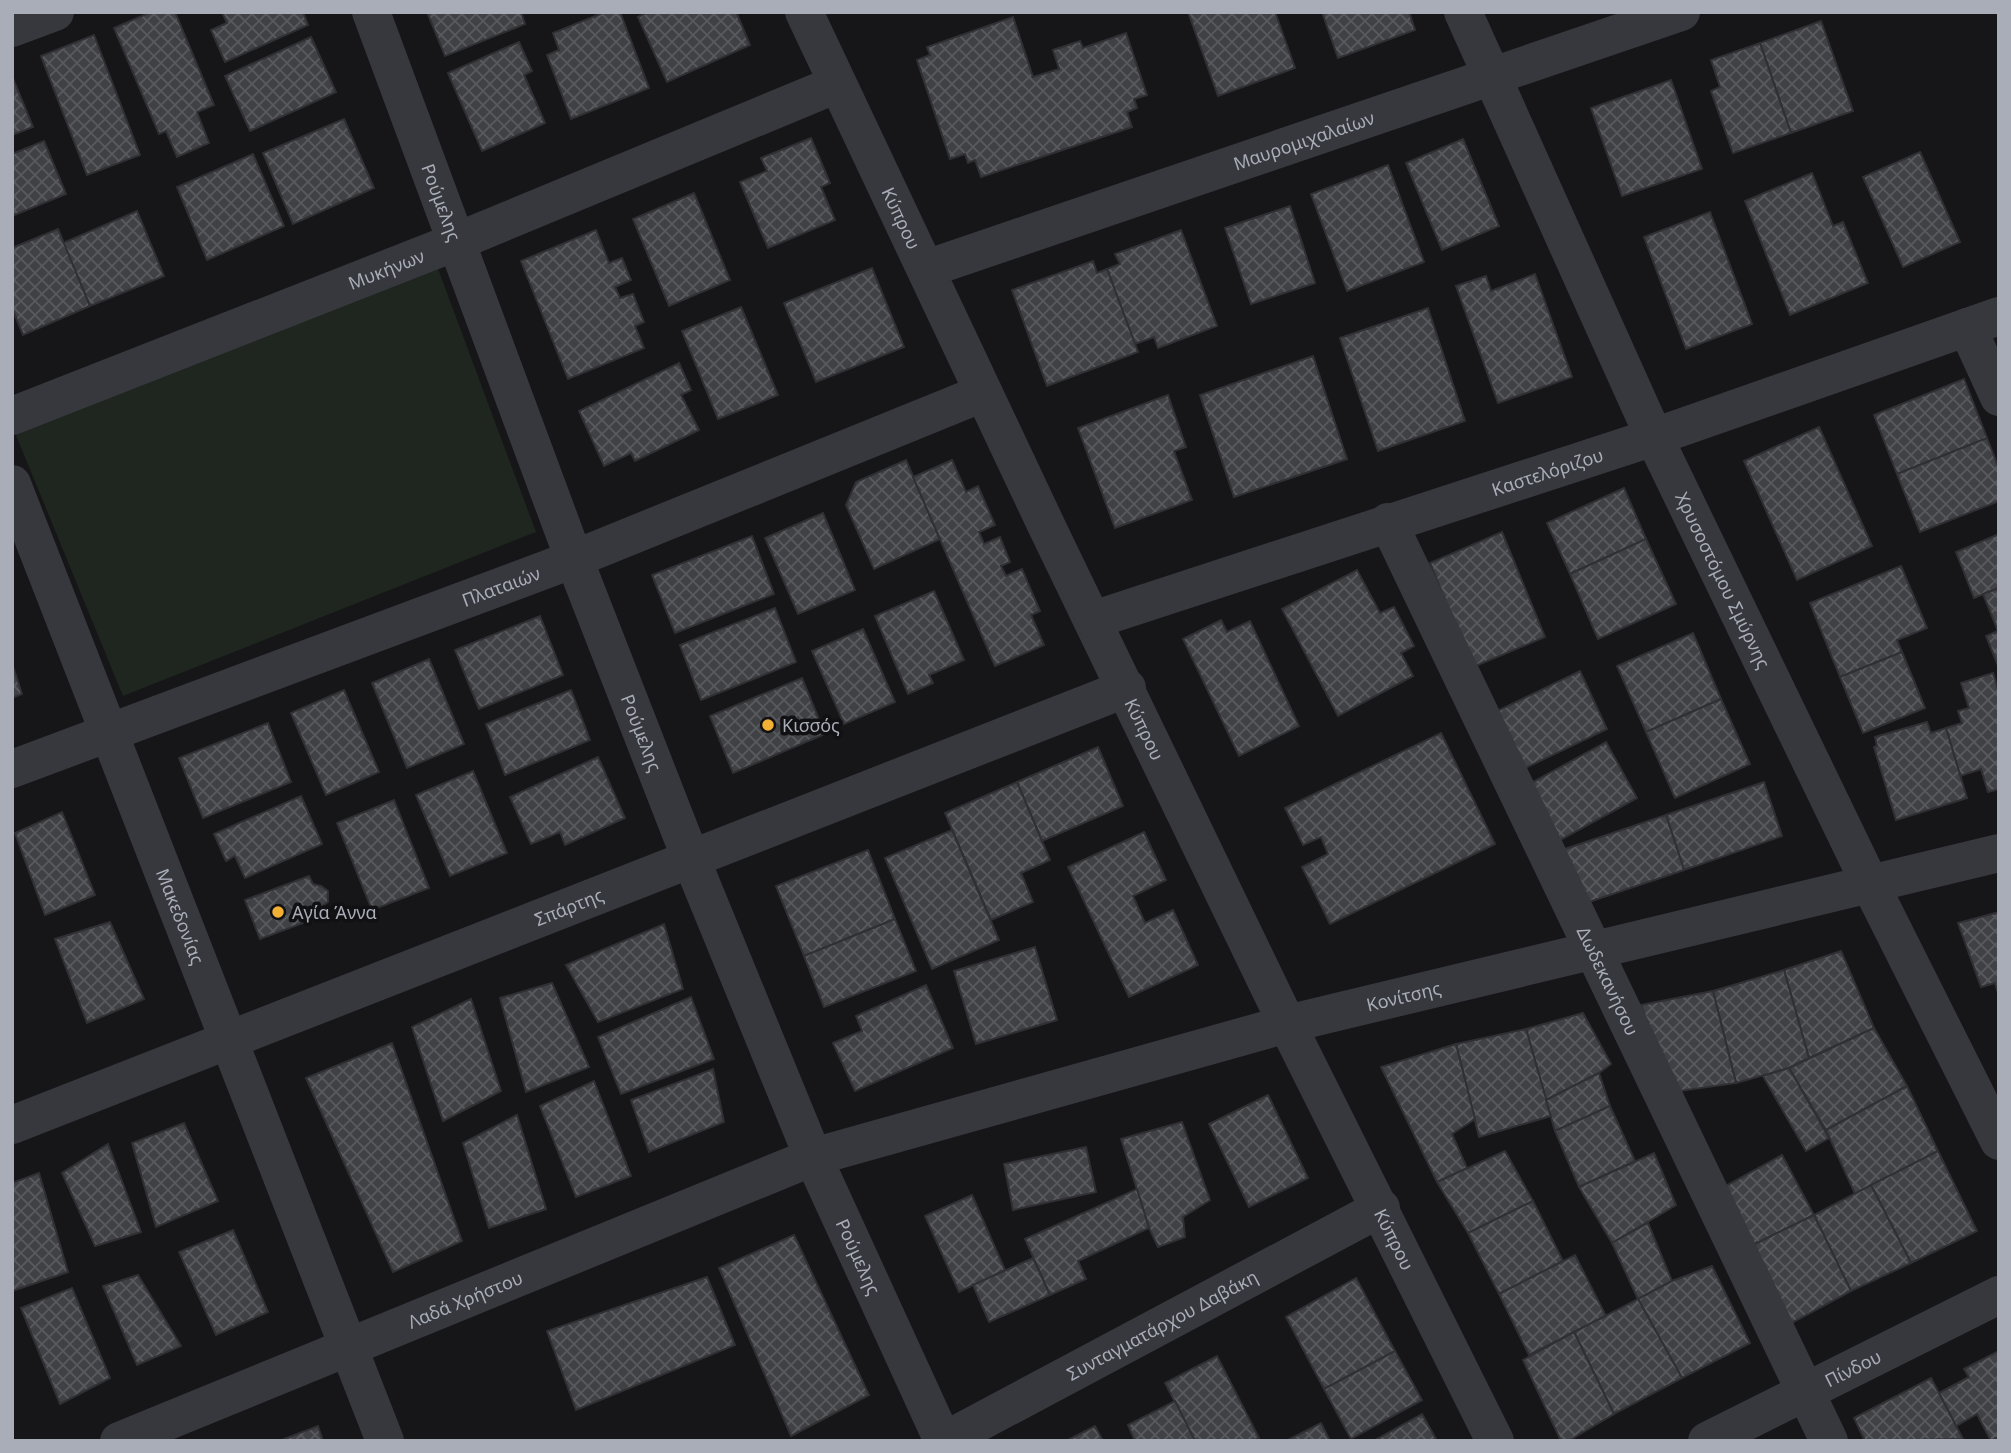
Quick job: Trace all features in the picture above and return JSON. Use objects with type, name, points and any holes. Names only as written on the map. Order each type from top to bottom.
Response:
[{"type":"street","points":[[12,28],[55,12]]},
{"type":"street","name":"Ρούμελης","points":[[371,12],[458,240],[574,559],[691,859],[813,1157],[944,1441]]},
{"type":"street","name":"Κύπρου","points":[[804,12],[1287,1024],[1495,1441]]},
{"type":"street","name":"Χρυσοστόμου Σμύρνης","points":[[1463,12],[1654,437],[1870,884],[1999,1142]]},
{"type":"street","name":"Μαυρομιχαλαίων","points":[[926,269],[1681,12]]},
{"type":"street","name":"Μυκήνων","points":[[12,416],[458,240],[837,84]]},
{"type":"street","points":[[1983,321],[1999,397]]},
{"type":"street","name":"Καστελόριζου","points":[[1093,620],[1654,437],[1983,321]]},
{"type":"street","name":"Πλαταιών","points":[[12,769],[574,559],[984,393]]},
{"type":"street","name":"Μακεδονίας","points":[[12,484],[384,1441]]},
{"type":"street","name":"Δωδεκανήσου","points":[[1388,522],[1829,1441]]},
{"type":"street","name":"Σπάρτης","points":[[12,1125],[1127,688]]},
{"type":"street","name":"Κονίτσης","points":[[813,1157],[1287,1024],[1999,853]]},
{"type":"street","name":"Λαδά Χρήστου","points":[[119,1441],[813,1157]]},
{"type":"street","name":"Συνταγματάρχου Δαβάκη","points":[[944,1441],[1381,1208]]},
{"type":"street","name":"Πίνδου","points":[[1707,1441],[1999,1295]]},
{"type":"shaded area","points":[[437,266],[536,532],[123,696],[13,428]]},
{"type":"building","points":[[151,12],[175,12],[214,105],[197,112],[209,143],[177,157],[166,131],[159,134],[114,28]]},
{"type":"building","points":[[222,12],[303,12],[308,25],[225,62],[211,30],[227,23]]},
{"type":"building","points":[[427,12],[521,12],[525,24],[445,56]]},
{"type":"building","points":[[605,12],[620,12],[649,88],[571,119],[547,55],[559,50],[553,33]]},
{"type":"building","points":[[648,12],[740,12],[737,14],[750,45],[667,82],[638,17]]},
{"type":"building","points":[[1188,12],[1275,12],[1295,68],[1218,96]]},
{"type":"building","points":[[1322,12],[1409,12],[1415,30],[1338,58]]},
{"type":"building","points":[[1013,17],[1033,77],[1059,69],[1053,50],[1080,41],[1083,48],[1126,33],[1147,95],[1134,99],[1137,108],[1127,112],[1132,127],[981,177],[975,160],[968,163],[965,154],[950,159],[917,60],[930,55],[927,47]]},
{"type":"building","points":[[1821,21],[1853,111],[1791,133],[1760,43]]},
{"type":"building","points":[[94,35],[140,155],[87,175],[41,56]]},
{"type":"building","points":[[311,37],[336,92],[250,131],[225,76]]},
{"type":"building","points":[[519,42],[532,71],[524,75],[545,123],[482,151],[448,73]]},
{"type":"building","points":[[1760,43],[1791,133],[1733,153],[1711,91],[1720,87],[1711,60]]},
{"type":"building","points":[[12,76],[33,127],[12,135]]},
{"type":"building","points":[[1671,80],[1702,169],[1622,196],[1591,108]]},
{"type":"building","points":[[344,119],[374,188],[293,224],[263,153]]},
{"type":"building","points":[[811,138],[830,183],[821,187],[835,220],[768,248],[740,182],[767,171],[761,158]]},
{"type":"building","points":[[1463,139],[1499,226],[1442,250],[1406,163]]},
{"type":"building","points":[[44,141],[66,194],[12,216],[12,154]]},
{"type":"building","points":[[1920,152],[1960,242],[1903,267],[1863,177]]},
{"type":"building","points":[[253,154],[284,226],[207,260],[177,187]]},
{"type":"building","points":[[1388,165],[1424,262],[1347,291],[1311,194]]},
{"type":"building","points":[[1812,173],[1833,226],[1843,222],[1868,283],[1790,315],[1745,201]]},
{"type":"building","points":[[694,193],[730,280],[669,306],[633,219]]},
{"type":"building","points":[[1290,206],[1315,283],[1251,304],[1225,228]]},
{"type":"building","points":[[137,211],[164,276],[90,306],[63,243]]},
{"type":"building","points":[[1710,212],[1752,324],[1686,349],[1644,237]]},
{"type":"building","points":[[58,229],[90,306],[23,335],[12,308],[12,248]]},
{"type":"building","points":[[596,230],[609,263],[622,258],[631,280],[615,287],[620,298],[633,294],[644,322],[635,326],[644,348],[568,379],[521,261]]},
{"type":"building","points":[[1181,230],[1217,326],[1158,348],[1154,337],[1135,344],[1107,269],[1120,264],[1115,254]]},
{"type":"building","points":[[1093,261],[1097,273],[1107,269],[1138,352],[1047,386],[1012,290]]},
{"type":"building","points":[[872,268],[904,347],[816,382],[784,303]]},
{"type":"building","points":[[1535,274],[1572,377],[1498,403],[1456,286],[1486,276],[1491,291]]},
{"type":"building","points":[[741,307],[778,395],[718,419],[682,331]]},
{"type":"building","points":[[1428,308],[1465,421],[1378,451],[1340,338]]},
{"type":"building","points":[[1313,356],[1347,459],[1234,497],[1200,395]]},
{"type":"building","points":[[679,363],[691,390],[681,395],[699,430],[635,461],[631,453],[604,466],[579,411]]},
{"type":"building","points":[[1964,379],[1987,438],[1897,474],[1874,415]]},
{"type":"building","points":[[1168,395],[1186,447],[1174,451],[1192,500],[1115,528],[1078,428]]},
{"type":"building","points":[[1819,427],[1872,546],[1797,580],[1744,461]]},
{"type":"building","points":[[1987,438],[1999,469],[1999,501],[1920,532],[1897,474]]},
{"type":"building","points":[[906,460],[940,539],[874,569],[846,505],[856,482]]},
{"type":"building","points":[[952,460],[966,492],[978,486],[995,525],[979,532],[984,544],[1000,537],[1010,562],[1001,566],[1006,576],[1022,569],[1040,611],[1031,615],[1044,645],[995,666],[913,477]]},
{"type":"building","points":[[1624,488],[1646,539],[1570,574],[1547,523]]},
{"type":"building","points":[[823,513],[855,590],[798,614],[765,538]]},
{"type":"building","points":[[1502,532],[1545,637],[1473,667],[1430,563]]},
{"type":"building","points":[[1999,534],[1999,588],[1974,598],[1956,552]]},
{"type":"building","points":[[752,536],[774,594],[675,633],[652,575]]},
{"type":"building","points":[[1646,539],[1676,604],[1598,639],[1570,574]]},
{"type":"building","points":[[1901,566],[1927,628],[1897,640],[1902,652],[1840,677],[1810,603]]},
{"type":"building","points":[[1357,570],[1380,613],[1394,607],[1414,646],[1401,653],[1413,676],[1338,716],[1282,609]]},
{"type":"building","points":[[1999,588],[1999,668],[1986,636],[1998,631],[1983,594]]},
{"type":"building","points":[[934,591],[964,660],[929,675],[933,683],[908,694],[875,616]]},
{"type":"building","points":[[775,608],[796,662],[701,700],[680,645]]},
{"type":"building","points":[[540,616],[563,675],[479,709],[455,650]]},
{"type":"building","points":[[1221,620],[1227,632],[1250,621],[1299,726],[1239,756],[1183,639]]},
{"type":"building","points":[[863,629],[895,702],[844,724],[812,651]]},
{"type":"building","points":[[1693,633],[1721,699],[1646,732],[1617,666]]},
{"type":"building","points":[[1902,652],[1925,708],[1863,733],[1840,677]]},
{"type":"building","points":[[429,659],[464,744],[407,768],[372,683]]},
{"type":"building","points":[[12,663],[22,694],[12,698]]},
{"type":"building","points":[[1580,671],[1607,729],[1519,771],[1491,714]]},
{"type":"building","points":[[1993,673],[1999,692],[1999,789],[1988,792],[1981,769],[1960,776],[1946,728],[1962,723],[1958,711],[1969,708],[1961,683]]},
{"type":"building","name":"Κισσός","points":[[802,678],[825,734],[733,773],[710,716]]},
{"type":"building","points":[[344,690],[379,772],[326,795],[291,713]]},
{"type":"building","points":[[571,690],[590,740],[505,775],[486,724]]},
{"type":"building","points":[[1721,699],[1750,764],[1675,798],[1646,732]]},
{"type":"building","points":[[1927,722],[1931,733],[1946,728],[1967,798],[1896,820],[1874,747],[1877,746],[1875,737]]},
{"type":"building","points":[[268,723],[291,782],[203,818],[179,758]]},
{"type":"building","points":[[1441,733],[1495,844],[1330,924],[1302,867],[1328,854],[1321,837],[1303,845],[1285,808]]},
{"type":"building","points":[[1606,742],[1637,798],[1555,843],[1524,787]]},
{"type":"building","points":[[1098,747],[1123,806],[1042,841],[1017,782]]},
{"type":"building","points":[[598,757],[625,818],[565,845],[560,832],[531,844],[510,797]]},
{"type":"building","points":[[473,771],[507,853],[450,876],[416,795]]},
{"type":"building","points":[[1017,782],[1050,860],[1021,873],[1033,902],[991,920],[945,813]]},
{"type":"building","points":[[1764,782],[1782,836],[1684,870],[1666,815]]},
{"type":"building","points":[[301,796],[322,844],[245,878],[235,856],[226,861],[214,834]]},
{"type":"building","points":[[394,800],[429,888],[372,910],[337,823]]},
{"type":"building","points":[[62,812],[95,895],[45,915],[15,833]]},
{"type":"building","points":[[1666,815],[1684,870],[1580,905],[1562,850]]},
{"type":"building","points":[[952,830],[999,940],[932,969],[885,858]]},
{"type":"building","points":[[1144,832],[1166,880],[1133,896],[1145,923],[1173,910],[1198,965],[1129,997],[1068,867]]},
{"type":"building","points":[[868,850],[895,919],[804,956],[776,886]]},
{"type":"building","points":[[309,876],[313,884],[328,891],[328,902],[319,908],[322,916],[260,939],[245,900]]},
{"type":"building","points":[[1999,912],[1999,996],[1995,983],[1981,987],[1958,923]]},
{"type":"building","points":[[895,919],[916,971],[824,1007],[804,956]]},
{"type":"building","points":[[110,922],[144,999],[87,1023],[55,939]]},
{"type":"building","points":[[664,924],[683,989],[598,1022],[566,965]]},
{"type":"building","points":[[1035,947],[1057,1020],[976,1044],[954,971]]},
{"type":"building","points":[[1841,951],[1874,1028],[1809,1058],[1784,970]]},
{"type":"building","points":[[1784,970],[1809,1058],[1789,1068],[1736,1083],[1713,991]]},
{"type":"building","points":[[552,983],[589,1067],[526,1092],[500,998]]},
{"type":"building","points":[[926,985],[953,1048],[855,1091],[833,1043],[862,1031],[856,1016]]},
{"type":"building","points":[[1713,991],[1736,1083],[1673,1092],[1641,1005]]},
{"type":"building","points":[[691,997],[714,1059],[621,1094],[598,1037]]},
{"type":"building","points":[[471,999],[501,1091],[443,1121],[412,1027]]},
{"type":"building","points":[[1583,1013],[1611,1064],[1546,1100],[1526,1029]]},
{"type":"building","points":[[1874,1028],[1907,1086],[1826,1130],[1789,1068]]},
{"type":"building","points":[[1526,1029],[1551,1116],[1479,1137],[1456,1044]]},
{"type":"building","points":[[392,1043],[462,1241],[393,1272],[306,1078]]},
{"type":"building","points":[[1456,1044],[1475,1119],[1452,1134],[1467,1168],[1437,1182],[1381,1067]]},
{"type":"building","points":[[1789,1068],[1829,1138],[1806,1151],[1763,1076]]},
{"type":"building","points":[[713,1069],[724,1122],[649,1152],[631,1100]]},
{"type":"building","points":[[1599,1073],[1610,1106],[1555,1131],[1546,1100]]},
{"type":"building","points":[[594,1081],[631,1176],[576,1197],[540,1106]]},
{"type":"building","points":[[1907,1086],[1938,1151],[1855,1194],[1826,1130]]},
{"type":"building","points":[[1268,1095],[1308,1178],[1249,1207],[1209,1124]]},
{"type":"building","points":[[1610,1106],[1635,1161],[1579,1187],[1555,1131]]},
{"type":"building","points":[[517,1115],[546,1209],[489,1228],[463,1143]]},
{"type":"building","points":[[1182,1122],[1210,1200],[1183,1217],[1185,1237],[1158,1247],[1149,1228],[1121,1139]]},
{"type":"building","points":[[184,1123],[218,1201],[156,1227],[132,1143]]},
{"type":"building","points":[[108,1144],[141,1232],[95,1246],[62,1173]]},
{"type":"building","points":[[1086,1147],[1096,1192],[1013,1210],[1004,1164]]},
{"type":"building","points":[[1505,1151],[1533,1201],[1468,1233],[1437,1182]]},
{"type":"building","points":[[1938,1151],[1977,1231],[1911,1263],[1871,1185]]},
{"type":"building","points":[[1654,1153],[1676,1205],[1612,1243],[1579,1187]]},
{"type":"building","points":[[1782,1155],[1814,1215],[1749,1247],[1722,1188]]},
{"type":"building","points":[[39,1173],[68,1272],[12,1291],[12,1183]]},
{"type":"building","points":[[1871,1185],[1911,1263],[1851,1291],[1814,1215]]},
{"type":"building","points":[[1137,1189],[1149,1228],[1078,1261],[1086,1279],[1050,1295],[1025,1239]]},
{"type":"building","points":[[972,1195],[1005,1270],[959,1292],[925,1216]]},
{"type":"building","points":[[1533,1201],[1563,1261],[1499,1294],[1468,1233]]},
{"type":"building","points":[[1814,1215],[1851,1291],[1788,1325],[1749,1247]]},
{"type":"building","points":[[1648,1223],[1672,1281],[1638,1299],[1612,1243]]},
{"type":"building","points":[[233,1230],[268,1312],[216,1335],[179,1252]]},
{"type":"building","points":[[794,1235],[869,1395],[791,1436],[719,1268]]},
{"type":"building","points":[[1575,1255],[1606,1316],[1529,1355],[1499,1294]]},
{"type":"building","points":[[1033,1258],[1050,1295],[989,1322],[973,1285]]},
{"type":"building","points":[[1712,1266],[1750,1343],[1682,1378],[1638,1299],[1672,1281]]},
{"type":"building","points":[[138,1275],[181,1346],[137,1365],[103,1286]]},
{"type":"building","points":[[707,1277],[735,1345],[576,1410],[547,1331]]},
{"type":"building","points":[[1356,1278],[1395,1351],[1324,1389],[1286,1317]]},
{"type":"building","points":[[72,1288],[110,1378],[60,1404],[21,1308]]},
{"type":"building","points":[[1638,1299],[1682,1378],[1614,1414],[1574,1332]]},
{"type":"building","points":[[1574,1332],[1614,1414],[1568,1441],[1561,1441],[1523,1360]]},
{"type":"building","points":[[1395,1351],[1422,1400],[1351,1439],[1324,1389]]},
{"type":"building","points":[[1999,1351],[1999,1437],[1991,1441],[1977,1414],[1956,1426],[1939,1393],[1969,1377],[1964,1369]]},
{"type":"building","points":[[1217,1356],[1259,1438],[1253,1441],[1195,1441],[1165,1383]]},
{"type":"building","points":[[1931,1378],[1963,1439],[1865,1441],[1854,1418]]},
{"type":"building","points":[[1175,1401],[1195,1441],[1135,1441],[1128,1425]]},
{"type":"building","points":[[1422,1414],[1437,1441],[1375,1441],[1375,1440]]},
{"type":"building","points":[[1321,1423],[1330,1441],[1286,1441]]},
{"type":"building","points":[[318,1426],[323,1441],[279,1441]]},
{"type":"building","points":[[1095,1426],[1103,1441],[1066,1441]]},
{"type":"place","name":"Κισσός","points":[[768,725]]},
{"type":"place","name":"Αγία Άννα","points":[[278,912]]}]
